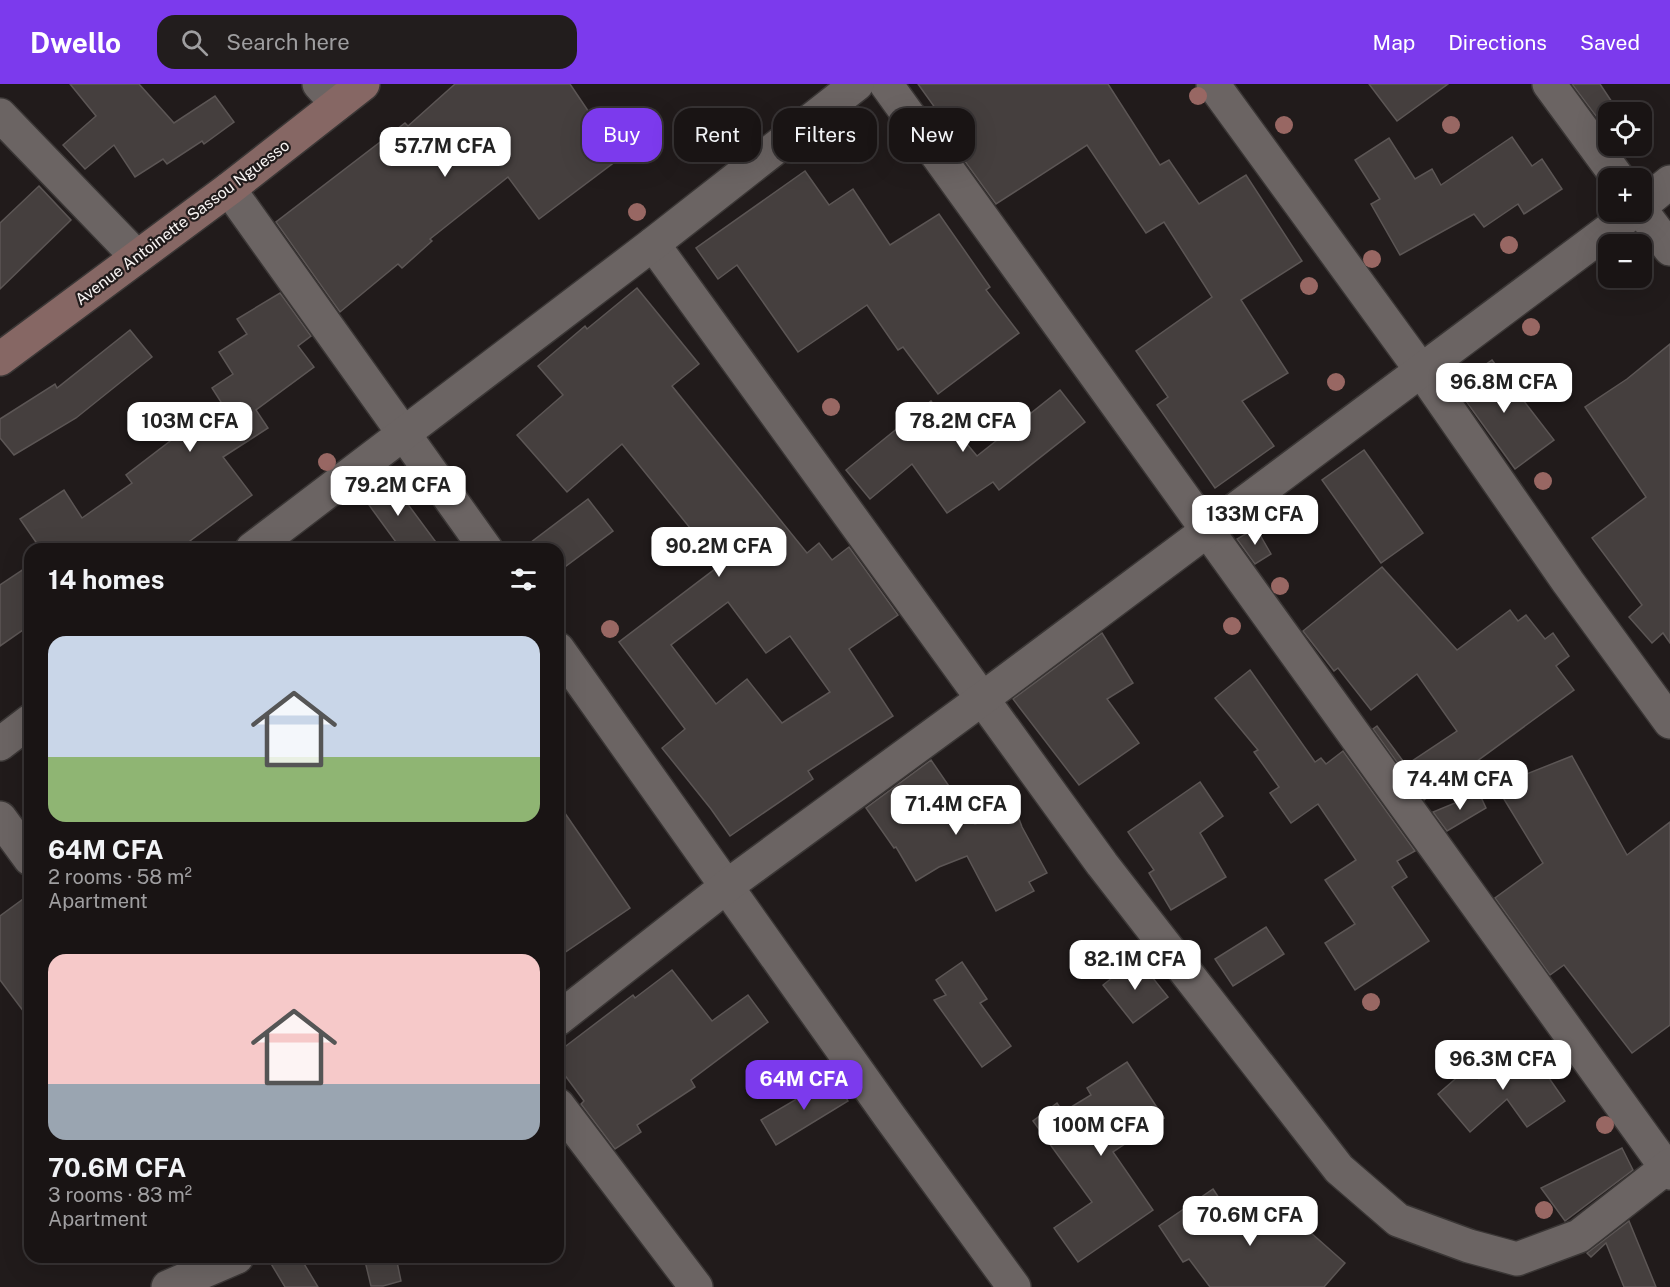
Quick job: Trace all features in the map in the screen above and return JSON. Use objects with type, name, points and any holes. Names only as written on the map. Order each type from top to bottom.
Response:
[{"type":"street","name":"Avenue Antoinette Sassou Nguesso","points":[[0,359],[229,189],[328,94],[363,84]]},
{"type":"street","points":[[260,543],[652,244],[857,84]]},
{"type":"street","points":[[652,244],[1102,864],[1339,1169],[1398,1220],[1469,1246],[1517,1259],[1579,1236],[1668,1169],[886,84]]},
{"type":"street","points":[[1213,84],[1421,370],[1568,582],[1670,722]]},
{"type":"street","points":[[1549,84],[1611,168]]},
{"type":"street","points":[[0,116],[137,257]]},
{"type":"street","points":[[1652,198],[1670,182]]},
{"type":"street","points":[[229,189],[482,543]]},
{"type":"street","points":[[564,1014],[727,886],[982,699],[1620,222]]},
{"type":"street","points":[[1651,222],[1670,249]]},
{"type":"street","points":[[564,658],[1014,1287]]},
{"type":"street","points":[[0,744],[24,726]]},
{"type":"street","points":[[0,818],[24,851]]},
{"type":"street","points":[[564,1113],[696,1287]]},
{"type":"street","points":[[168,1287],[223,1263]]},
{"type":"building","points":[[70,84],[139,84],[174,123],[215,96],[234,122],[204,144],[202,141],[167,164],[163,159],[135,177],[114,145],[85,169],[63,145],[96,116]]},
{"type":"building","points":[[455,84],[570,84],[586,108],[582,108],[582,162],[615,162],[539,219],[508,177],[430,239],[432,241],[402,268],[398,264],[340,312],[276,222],[405,123],[408,126]]},
{"type":"building","points":[[918,84],[1108,84],[1160,165],[1169,160],[1199,204],[1246,175],[1302,261],[1241,300],[1288,373],[1242,401],[1274,446],[1215,488],[1157,405],[1168,397],[1136,351],[1212,297],[1164,222],[1146,233],[1087,145],[996,204],[965,162],[975,162],[975,108],[935,108]]},
{"type":"building","points":[[1369,84],[1448,84],[1397,121]]},
{"type":"building","points":[[1572,84],[1600,84],[1612,102],[1598,102],[1598,119]]},
{"type":"building","points":[[1512,137],[1532,166],[1542,159],[1562,189],[1524,214],[1518,204],[1484,227],[1474,214],[1400,255],[1371,204],[1380,199],[1355,160],[1389,138],[1415,179],[1432,169],[1441,185]]},
{"type":"building","points":[[805,171],[829,205],[853,189],[890,245],[939,214],[990,287],[986,290],[1019,333],[938,394],[903,347],[898,350],[867,305],[798,352],[737,265],[718,279],[696,248]]},
{"type":"building","points":[[39,186],[71,220],[0,289],[0,223]]},
{"type":"building","points":[[637,288],[699,364],[672,386],[807,553],[819,543],[832,560],[849,547],[898,615],[849,649],[893,716],[808,771],[813,779],[730,836],[662,748],[685,729],[619,642],[720,565],[622,444],[567,492],[517,435],[563,395],[538,366],[585,326],[587,329]],"holes":[[[728,602],[766,653],[790,636],[830,692],[782,723],[747,679],[716,704],[671,645]]]},
{"type":"building","points":[[280,293],[311,336],[298,346],[314,367],[256,410],[268,428],[223,457],[252,495],[187,543],[37,543],[20,519],[64,490],[82,518],[132,483],[126,475],[221,402],[212,388],[233,374],[219,352],[247,334],[237,319]]},
{"type":"building","points":[[130,330],[152,357],[76,418],[14,455],[0,438],[0,419],[55,384],[57,388]]},
{"type":"building","points":[[1670,344],[1670,643],[1663,633],[1652,643],[1629,617],[1642,605],[1592,538],[1646,497],[1585,407],[1627,379]]},
{"type":"building","points":[[1492,360],[1554,440],[1515,469],[1455,386]]},
{"type":"building","points":[[1060,390],[1085,422],[999,490],[993,482],[947,513],[912,464],[870,499],[846,470],[931,401],[977,456]]},
{"type":"building","points":[[1364,450],[1423,533],[1381,563],[1322,480]]},
{"type":"building","points":[[387,476],[437,543],[397,543],[361,494]]},
{"type":"building","points":[[588,499],[613,531],[564,568],[564,543],[530,543]]},
{"type":"building","points":[[1256,528],[1271,554],[1255,564],[1237,539]]},
{"type":"building","points":[[1382,567],[1457,650],[1510,610],[1518,621],[1526,615],[1545,639],[1553,633],[1569,656],[1556,666],[1574,690],[1424,800],[1373,729],[1377,726],[1406,765],[1457,731],[1417,674],[1371,710],[1338,668],[1334,671],[1303,631]]},
{"type":"building","points":[[24,569],[24,629],[0,646],[0,585]]},
{"type":"building","points":[[1102,633],[1133,683],[1107,699],[1139,743],[1079,785],[1013,699]]},
{"type":"building","points":[[1250,670],[1315,762],[1321,758],[1326,764],[1343,751],[1415,851],[1397,861],[1407,877],[1392,887],[1429,941],[1355,990],[1325,943],[1355,924],[1325,880],[1356,860],[1318,804],[1291,823],[1270,793],[1279,787],[1254,752],[1258,750],[1215,698]]},
{"type":"building","points":[[1572,756],[1627,855],[1670,822],[1670,1025],[1632,1053],[1564,965],[1550,975],[1495,898],[1543,863],[1496,786]]},
{"type":"building","points":[[931,760],[975,824],[1015,808],[1022,827],[1047,873],[1029,882],[1034,891],[996,911],[967,856],[939,867],[916,881],[896,847],[894,848],[866,808]]},
{"type":"building","points":[[1200,782],[1223,816],[1200,833],[1226,877],[1171,910],[1149,873],[1154,870],[1128,832]]},
{"type":"building","points":[[1479,793],[1486,808],[1447,831],[1433,812]]},
{"type":"building","points":[[564,812],[630,908],[564,953]]},
{"type":"building","points":[[24,898],[24,1012],[0,980],[0,916]]},
{"type":"building","points":[[1266,927],[1284,954],[1233,986],[1215,959]]},
{"type":"building","points":[[1137,958],[1168,997],[1133,1023],[1103,985]]},
{"type":"building","points":[[962,962],[987,999],[980,1003],[1011,1046],[982,1067],[934,1000],[946,995],[936,980]]},
{"type":"building","points":[[672,970],[712,1021],[748,995],[768,1022],[691,1080],[695,1087],[637,1125],[641,1132],[615,1149],[581,1104],[584,1101],[564,1074],[564,1047],[633,995],[635,998]]},
{"type":"building","points":[[1526,1045],[1565,1101],[1527,1127],[1507,1099],[1470,1132],[1438,1094],[1469,1067],[1479,1079]]},
{"type":"building","points":[[1127,1062],[1164,1118],[1113,1152],[1153,1210],[1078,1262],[1054,1228],[1092,1202],[1033,1121],[1057,1103],[1063,1112],[1091,1095],[1087,1088]]},
{"type":"building","points":[[834,1077],[848,1101],[776,1145],[761,1120]]},
{"type":"building","points":[[1622,1148],[1633,1170],[1565,1221],[1541,1188]]},
{"type":"building","points":[[1213,1189],[1239,1228],[1275,1201],[1345,1263],[1324,1287],[1210,1287],[1189,1259],[1183,1262],[1159,1226]]},
{"type":"building","points":[[1629,1221],[1656,1287],[1624,1287],[1606,1243],[1591,1257],[1587,1253]]},
{"type":"building","points":[[271,1263],[304,1263],[318,1287],[285,1287]]},
{"type":"building","points":[[365,1263],[397,1263],[401,1281],[383,1286],[371,1286]]}]
